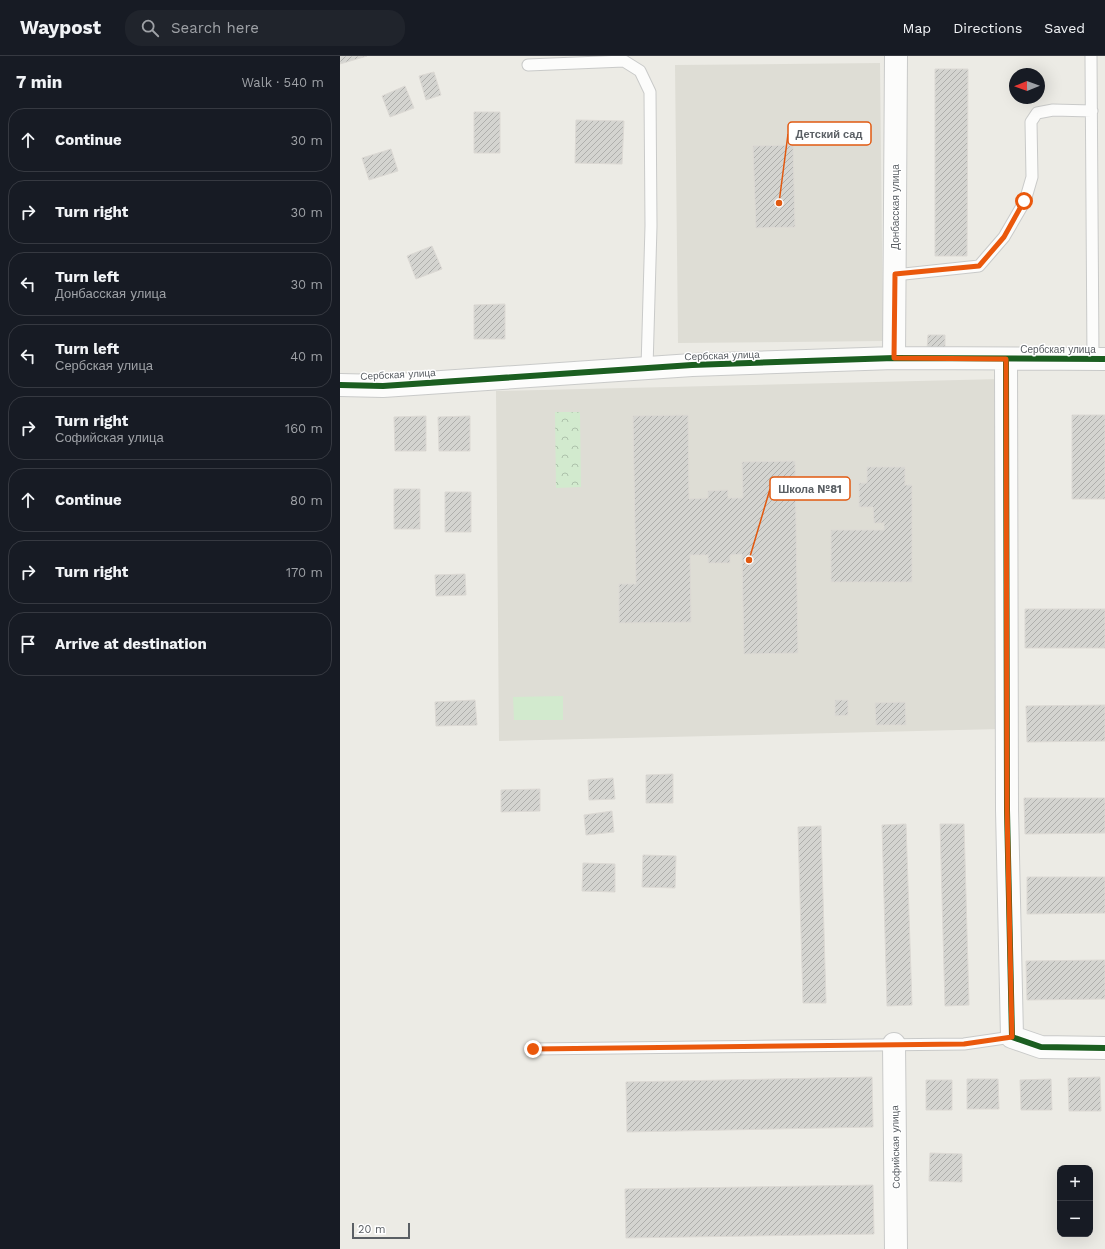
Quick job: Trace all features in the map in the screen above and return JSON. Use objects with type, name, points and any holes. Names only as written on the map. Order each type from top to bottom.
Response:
[{"type":"street","name":"Донбасская улица","points":[[894,358],[896,56]]},
{"type":"street","name":"Сербская улица","points":[[340,385],[383,386],[692,365],[894,358],[1099,359]]},
{"type":"street","points":[[1006,359],[1007,810],[1012,1037],[1041,1047],[1105,1048]]},
{"type":"street","name":"Софийская улица","points":[[894,1044],[896,1249]]},
{"type":"lane","points":[[1091,56],[1099,359]]},
{"type":"lane","points":[[528,65],[624,61],[640,71],[650,92],[651,226],[648,368]]},
{"type":"lane","points":[[895,274],[979,266],[1004,237],[1024,201],[1032,177],[1031,122],[1037,113],[1053,110],[1092,111]]},
{"type":"lane","points":[[533,1049],[964,1044],[1012,1037]]},
{"type":"shaded area","points":[[880,63],[883,341],[678,343],[675,65]]},
{"type":"shaded area","points":[[1001,379],[1000,729],[499,741],[496,391]]},
{"type":"green space","points":[[555,412],[580,412],[581,487],[556,488]]},
{"type":"green space","points":[[563,696],[563,720],[514,720],[513,697]]},
{"type":"building","points":[[340,56],[367,56],[340,64]]},
{"type":"building","points":[[935,69],[968,69],[967,256],[935,256]]},
{"type":"building","points":[[434,72],[441,95],[426,100],[419,76]]},
{"type":"building","points":[[405,86],[414,108],[390,117],[382,96]]},
{"type":"building","points":[[474,112],[500,112],[500,153],[474,153]]},
{"type":"building","points":[[576,120],[624,121],[622,164],[575,163]]},
{"type":"building","points":[[793,145],[795,227],[756,228],[753,146]]},
{"type":"building","points":[[391,149],[398,171],[369,180],[362,158]]},
{"type":"building","points":[[432,246],[442,269],[416,279],[407,256]]},
{"type":"building","points":[[505,304],[505,339],[474,339],[474,305]]},
{"type":"building","points":[[928,335],[945,335],[945,350],[927,349]]},
{"type":"building","points":[[688,415],[689,499],[708,498],[708,491],[728,490],[728,498],[743,498],[742,462],[795,461],[798,653],[744,654],[742,554],[730,555],[730,563],[708,563],[708,555],[690,555],[691,622],[619,623],[619,584],[636,584],[633,416]]},
{"type":"building","points":[[1072,415],[1105,415],[1105,499],[1072,499]]},
{"type":"building","points":[[426,416],[426,451],[395,451],[394,417]]},
{"type":"building","points":[[470,416],[470,451],[439,451],[438,417]]},
{"type":"building","points":[[867,467],[905,467],[905,485],[912,485],[912,582],[831,582],[831,530],[884,530],[884,523],[874,523],[873,507],[859,507],[859,483],[867,483]]},
{"type":"building","points":[[394,489],[420,489],[420,529],[394,529]]},
{"type":"building","points":[[445,492],[471,492],[471,532],[445,532]]},
{"type":"building","points":[[465,574],[466,595],[436,596],[435,575]]},
{"type":"building","points":[[1025,609],[1105,609],[1105,648],[1025,648]]},
{"type":"building","points":[[475,700],[477,725],[436,726],[435,702]]},
{"type":"building","points":[[835,700],[848,700],[848,715],[835,716]]},
{"type":"building","points":[[905,702],[906,725],[876,725],[875,703]]},
{"type":"building","points":[[1105,705],[1105,741],[1027,742],[1026,706]]},
{"type":"building","points":[[673,774],[673,803],[646,803],[646,775]]},
{"type":"building","points":[[613,778],[615,799],[589,800],[588,780]]},
{"type":"building","points":[[540,789],[540,811],[501,812],[501,790]]},
{"type":"building","points":[[1024,798],[1105,798],[1105,833],[1025,834]]},
{"type":"building","points":[[612,811],[614,832],[586,835],[584,815]]},
{"type":"building","points":[[906,824],[912,1005],[887,1006],[882,825]]},
{"type":"building","points":[[940,824],[964,824],[969,1005],[945,1006]]},
{"type":"building","points":[[821,826],[826,1003],[803,1003],[798,827]]},
{"type":"building","points":[[643,855],[676,856],[675,888],[642,887]]},
{"type":"building","points":[[583,863],[615,864],[615,892],[582,891]]},
{"type":"building","points":[[1027,877],[1105,877],[1105,913],[1027,914]]},
{"type":"building","points":[[1105,960],[1105,999],[1027,1000],[1026,961]]},
{"type":"building","points":[[872,1077],[873,1127],[627,1132],[626,1082]]},
{"type":"building","points":[[1100,1077],[1101,1111],[1069,1111],[1068,1078]]},
{"type":"building","points":[[967,1079],[998,1079],[999,1109],[967,1109]]},
{"type":"building","points":[[1051,1079],[1052,1110],[1021,1110],[1020,1080]]},
{"type":"building","points":[[926,1080],[952,1080],[952,1110],[926,1110]]},
{"type":"building","points":[[930,1153],[962,1154],[962,1182],[929,1181]]},
{"type":"building","points":[[873,1185],[874,1234],[626,1238],[625,1189]]},
{"type":"cycle path","points":[[340,385],[383,386],[692,365],[894,358],[1105,359]]},
{"type":"cycle path","points":[[1006,359],[1007,810],[1012,1037],[1041,1047],[1105,1048]]},
{"type":"place","name":"Детский сад","points":[[779,203]]},
{"type":"place","name":"Школа №81","points":[[749,560]]},
{"type":"route","points":[[533,1049],[964,1044],[1012,1037],[1007,810],[1008,660],[1006,359],[894,358],[895,274],[979,266],[1004,237],[1024,201]]}]
